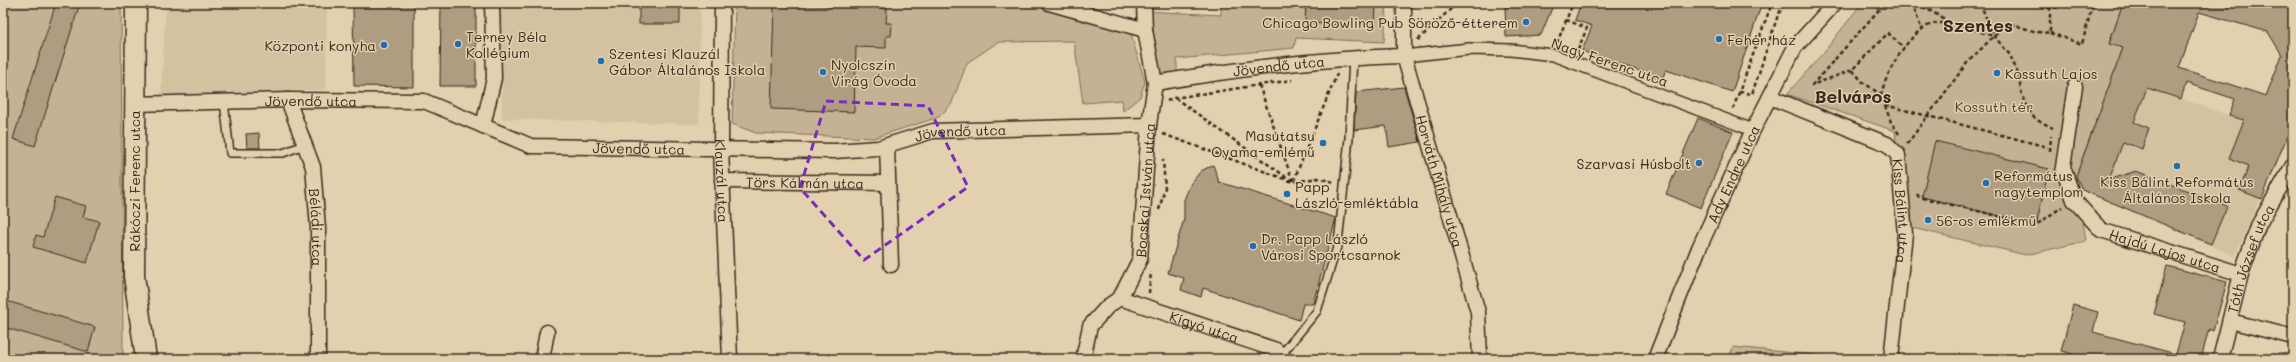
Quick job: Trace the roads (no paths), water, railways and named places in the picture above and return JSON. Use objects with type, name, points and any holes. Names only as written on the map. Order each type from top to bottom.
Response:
[{"type":"main road","name":"Rákóczi Ferenc utca","points":[[136,3],[134,104],[134,276],[146,359]]},
{"type":"street","points":[[483,126],[494,78],[492,3]]},
{"type":"street","name":"Klauzál utca","points":[[722,3],[721,148],[730,359]]},
{"type":"street","points":[[1049,3],[1145,30]]},
{"type":"street","name":"Bocskai István utca","points":[[1083,359],[1090,326],[1108,306],[1120,298],[1140,259],[1149,124],[1155,83],[1145,30],[1144,3]]},
{"type":"street","name":"Horváth Mihály utca","points":[[1404,3],[1408,55],[1478,312],[1480,359]]},
{"type":"street","name":"Ady Endre utca","points":[[1655,359],[1699,248],[1753,130],[1796,47],[1835,3]]},
{"type":"street","name":"Nagy Ferenc utca","points":[[1408,55],[1469,49],[1511,50],[1553,55],[1753,130]]},
{"type":"street","name":"Jövendő utca","points":[[1155,83],[1234,70],[1353,57],[1408,55]]},
{"type":"street","name":"Hajdú Lajos utca","points":[[2075,86],[2063,167],[2074,200],[2101,230],[2241,274]]},
{"type":"street","name":"Kiss Bálint utca","points":[[1770,97],[1887,144],[1898,155],[1905,234],[1891,359]]},
{"type":"street","name":"Jövendő utca","points":[[134,104],[288,100],[424,101],[531,146],[834,151],[887,146],[933,131],[1149,124]]},
{"type":"street","name":"Béládi utca","points":[[288,100],[313,167],[318,228],[318,359]]},
{"type":"street","points":[[887,146],[890,265]]},
{"type":"street","name":"Tóth József utca","points":[[2220,359],[2241,274],[2259,224],[2293,165]]},
{"type":"street","name":"Törs Kálmán utca","points":[[722,181],[888,183]]},
{"type":"street","name":"Kígyó utca","points":[[1120,298],[1276,350],[1282,358]]},
{"type":"street","points":[[2230,321],[2293,337]]},
{"type":"street","points":[[542,359],[547,332]]},
{"type":"lane","points":[[1282,358],[1316,311],[1338,244],[1344,185],[1353,57]]},
{"type":"lane","points":[[224,102],[230,153],[283,153],[304,145]]},
{"type":"place","name":"Chicago Bowling Pub Söröző-étterem","points":[[1526,22]]},
{"type":"place","name":"Fehér ház","points":[[1719,39]]},
{"type":"place","name":"Terney Béla Kollégium","points":[[458,44]]},
{"type":"place","name":"Központi konyha","points":[[384,45]]},
{"type":"place","name":"Szentesi Klauzál Gábor Általános Iskola","points":[[601,61]]},
{"type":"place","name":"Nyolcszín Virág Óvoda","points":[[823,72]]},
{"type":"place","name":"Kossuth Lajos","points":[[1997,73]]},
{"type":"place","name":"Masutatsu Oyama-emlémű","points":[[1323,143]]},
{"type":"place","name":"Szarvasi Húsbolt","points":[[1699,163]]},
{"type":"place","name":"Kiss Bálint Református Általános Iskola","points":[[2177,166]]},
{"type":"place","name":"Református nagytemplom","points":[[1986,183]]},
{"type":"place","name":"Papp László-emléktábla","points":[[1287,194]]},
{"type":"place","name":"56-os emlékmű","points":[[1928,220]]},
{"type":"place","name":"Dr. Papp László Városi Sportcsarnok","points":[[1253,246]]},
{"type":"district","name":"Szentes","points":[[1978,25]]},
{"type":"district","name":"Belváros","points":[[1853,96]]},
{"type":"park label","name":"Kossuth tér","points":[[1994,106]]}]
